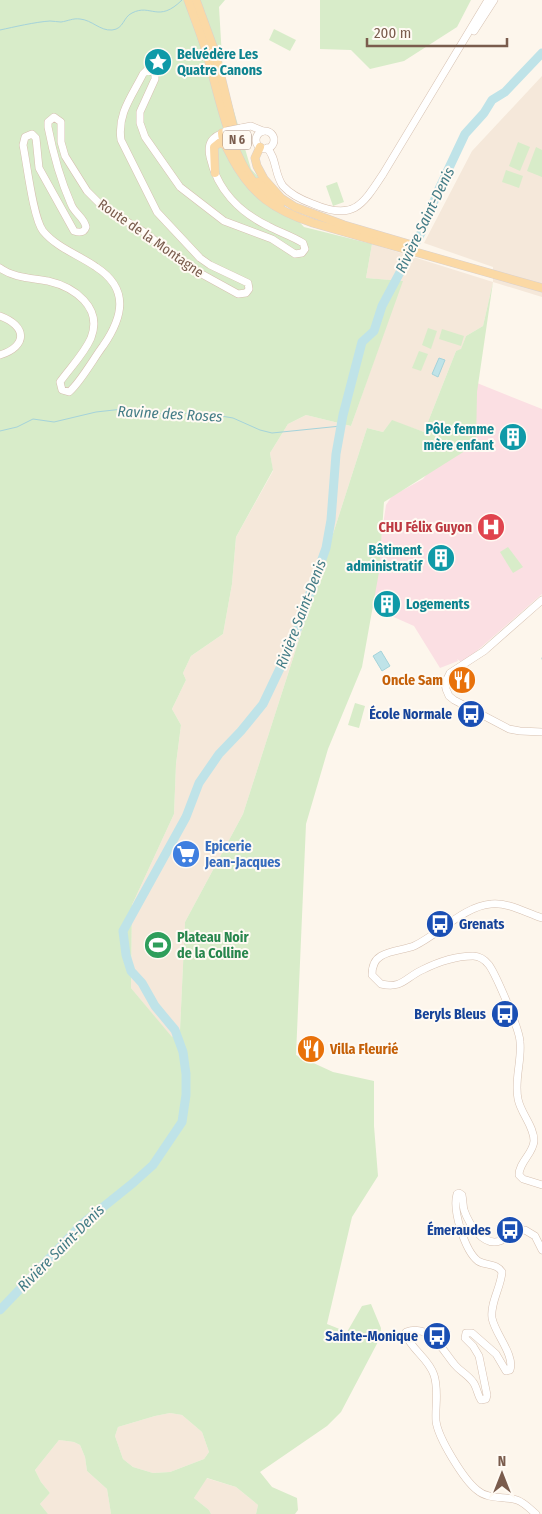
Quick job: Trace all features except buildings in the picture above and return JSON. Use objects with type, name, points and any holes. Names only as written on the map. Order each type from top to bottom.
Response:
[{"type":"main road","name":"N 6","points":[[188,0],[206,51],[235,148],[248,176],[277,204],[312,220],[540,285]]},
{"type":"main road","name":"N 6","points":[[196,0],[215,52],[236,137],[252,172],[261,185],[278,201],[293,210],[343,228]]},
{"type":"main road","points":[[242,128],[252,131],[257,138],[257,143],[271,152],[278,177],[291,194],[323,209],[335,212],[354,208],[368,197],[452,62],[488,0]]},
{"type":"main road","points":[[452,62],[494,0]]},
{"type":"main road","name":"Route de la Montagne","points":[[0,268],[11,274],[46,281],[70,289],[83,298],[90,309],[94,321],[91,337],[60,382],[62,390],[69,392],[114,328],[119,316],[119,294],[108,275],[59,245],[42,229],[37,218],[23,145],[25,137],[32,134],[36,138],[39,168],[74,231],[81,233],[86,227],[86,223],[73,208],[56,164],[48,127],[48,122],[54,117],[61,122],[61,142],[69,163],[87,191],[99,203],[144,232],[188,267],[243,294],[248,291],[248,284],[244,280],[210,265],[200,258],[157,212],[121,140],[120,129],[122,116],[145,71],[151,70],[155,73],[155,76],[140,112],[141,129],[180,187],[224,221],[272,239],[294,254],[300,255],[304,252],[305,246],[303,243],[254,219],[237,206],[225,191],[215,173],[210,156],[210,143],[214,137],[224,132]]},
{"type":"main road","points":[[274,162],[276,155],[272,134],[251,126],[224,132],[225,144],[248,184],[270,204],[283,212],[299,218],[343,228]]},
{"type":"main road","points":[[257,138],[263,131]]},
{"type":"main road","points":[[215,173],[214,148],[219,143],[225,144]]},
{"type":"main road","points":[[273,144],[263,148],[255,158],[264,179],[281,198],[295,207],[343,228]]},
{"type":"main road","points":[[0,316],[16,324],[20,333],[18,342],[13,350],[0,355]]},
{"type":"main road","points":[[542,600],[484,651],[450,674],[445,683],[448,694],[454,700],[503,726],[514,731],[542,732]]},
{"type":"main road","points":[[542,918],[507,906],[493,904],[482,906],[462,916],[417,945],[380,956],[372,968],[372,975],[381,984],[397,986],[429,966],[466,956],[482,958],[490,966],[508,1006],[520,1042],[517,1093],[521,1111],[532,1130],[534,1140],[532,1150],[519,1170],[519,1175],[523,1179],[542,1185]]},
{"type":"main road","points":[[536,1514],[522,1502],[482,1494],[472,1484],[441,1438],[436,1420],[434,1376],[430,1367],[406,1335],[406,1332],[410,1330],[418,1331],[435,1339],[456,1366],[471,1380],[481,1400],[486,1399],[487,1395],[479,1356],[465,1336],[466,1334],[472,1334],[496,1354],[506,1371],[510,1370],[508,1353],[492,1318],[502,1272],[495,1265],[478,1261],[470,1250],[462,1234],[458,1217],[457,1194],[460,1193],[462,1195],[464,1209],[470,1224],[485,1240],[499,1241],[515,1232],[525,1230],[535,1236],[542,1250]]},
{"type":"shaded area","points":[[542,76],[542,297],[493,282],[493,267],[424,243],[472,151]]},
{"type":"shaded area","points":[[372,244],[493,282],[483,326],[466,336],[461,350],[456,351],[424,432],[392,421],[383,432],[367,428],[243,814],[185,922],[180,1030],[172,1038],[131,988],[132,905],[174,814],[176,764],[181,725],[172,709],[186,680],[183,673],[191,656],[223,634],[232,584],[236,537],[273,471],[270,453],[288,424],[306,415],[351,426],[402,281],[366,278]]},
{"type":"shaded area","points":[[477,383],[542,409],[542,594],[471,656],[461,662],[457,659],[458,661],[440,668],[414,626],[371,607],[386,505],[392,496],[423,479],[464,425]]},
{"type":"shaded area","points":[[170,1413],[182,1415],[202,1432],[209,1452],[204,1459],[170,1472],[153,1473],[133,1467],[123,1459],[115,1436],[118,1427]]},
{"type":"shaded area","points":[[59,1440],[74,1442],[80,1445],[85,1457],[87,1471],[107,1489],[111,1514],[48,1514],[40,1504],[50,1493],[41,1482],[35,1470]]},
{"type":"shaded area","points":[[206,1478],[236,1487],[258,1505],[256,1514],[211,1514],[209,1510],[194,1498]]},
{"type":"green space","points":[[0,0],[225,0],[219,7],[223,74],[251,169],[304,227],[372,244],[366,278],[403,281],[351,426],[306,415],[288,424],[270,453],[273,470],[236,537],[232,584],[223,634],[191,656],[183,673],[186,680],[172,709],[181,725],[176,764],[174,814],[132,905],[131,988],[172,1037],[180,1030],[185,922],[243,814],[367,428],[383,432],[392,420],[424,432],[456,351],[461,349],[466,336],[483,326],[493,282],[477,392],[476,444],[384,502],[379,572],[362,667],[328,749],[306,824],[296,1055],[333,1072],[374,1081],[374,1126],[378,1176],[352,1217],[327,1324],[347,1332],[362,1306],[371,1304],[381,1328],[380,1338],[341,1412],[327,1426],[260,1472],[272,1487],[297,1498],[298,1510],[295,1514],[256,1514],[258,1505],[236,1487],[207,1478],[194,1498],[209,1510],[211,1514],[111,1514],[107,1489],[87,1471],[85,1457],[80,1445],[74,1442],[59,1440],[35,1470],[41,1482],[50,1493],[40,1504],[48,1514],[0,1514]],"holes":[[[170,1413],[182,1415],[202,1432],[209,1452],[204,1459],[170,1472],[153,1473],[133,1467],[123,1459],[115,1436],[118,1427]]]},
{"type":"green space","points":[[320,0],[471,0],[457,27],[404,61],[370,69],[351,50],[320,49]]},
{"type":"green space","points":[[274,29],[296,40],[290,51],[269,40]]},
{"type":"green space","points":[[518,142],[530,147],[520,171],[509,166]]},
{"type":"green space","points":[[536,147],[542,150],[542,177],[527,171]]},
{"type":"green space","points":[[506,170],[523,176],[519,188],[502,182]]},
{"type":"green space","points":[[337,182],[344,202],[333,206],[326,186]]},
{"type":"green space","points":[[428,328],[437,331],[431,349],[422,345]]},
{"type":"green space","points":[[442,329],[464,336],[461,346],[439,339]]},
{"type":"green space","points":[[419,351],[428,354],[421,371],[412,368]]},
{"type":"green space","points":[[508,547],[523,567],[513,573],[500,552]]},
{"type":"green space","points":[[355,703],[365,706],[359,728],[348,725]]},
{"type":"green space","name":"Plateau Noir de la Colline","points":[[154,939],[163,940],[162,951],[152,949]]},
{"type":"water","points":[[439,358],[445,360],[438,377],[432,374]]},
{"type":"water","points":[[381,651],[390,666],[382,671],[373,656]]},
{"type":"waterway","points":[[0,30],[38,22],[61,22],[73,19],[88,21],[104,29],[112,30],[119,27],[132,13],[144,10],[167,11],[182,0]]},
{"type":"waterway","name":"Rivière Saint-Denis","points":[[0,1310],[82,1224],[153,1165],[182,1122],[186,1095],[183,1052],[175,1030],[155,1006],[142,983],[131,971],[126,955],[123,931],[186,817],[199,783],[219,754],[263,704],[293,641],[326,548],[331,520],[336,454],[343,415],[362,342],[374,331],[382,306],[421,233],[465,134],[484,113],[492,100],[505,92],[542,53]]},
{"type":"waterway","name":"Ravine des Roses","points":[[0,431],[17,427],[33,419],[54,422],[96,412],[123,409],[152,414],[204,413],[233,418],[260,430],[272,433],[341,426]]},
{"type":"place","name":"Belvédère Les Quatre Canons","points":[[158,62]]},
{"type":"place","name":"Pôle femme mère enfant","points":[[513,437]]},
{"type":"place","name":"CHU Félix Guyon","points":[[491,527]]},
{"type":"place","name":"Bâtiment administratif","points":[[441,558]]},
{"type":"place","name":"Logements","points":[[387,604]]},
{"type":"place","name":"Oncle Sam","points":[[462,680]]},
{"type":"place","name":"École Normale","points":[[471,714]]},
{"type":"place","name":"Epicerie Jean-Jacques","points":[[186,854]]},
{"type":"place","name":"Grenats","points":[[440,924]]},
{"type":"place","name":"Plateau Noir de la Colline","points":[[158,945]]},
{"type":"place","name":"Beryls Bleus","points":[[505,1014]]},
{"type":"place","name":"Villa Fleurié","points":[[311,1049]]},
{"type":"place","name":"Émeraudes","points":[[510,1230]]},
{"type":"place","name":"Sainte-Monique","points":[[437,1336]]}]
